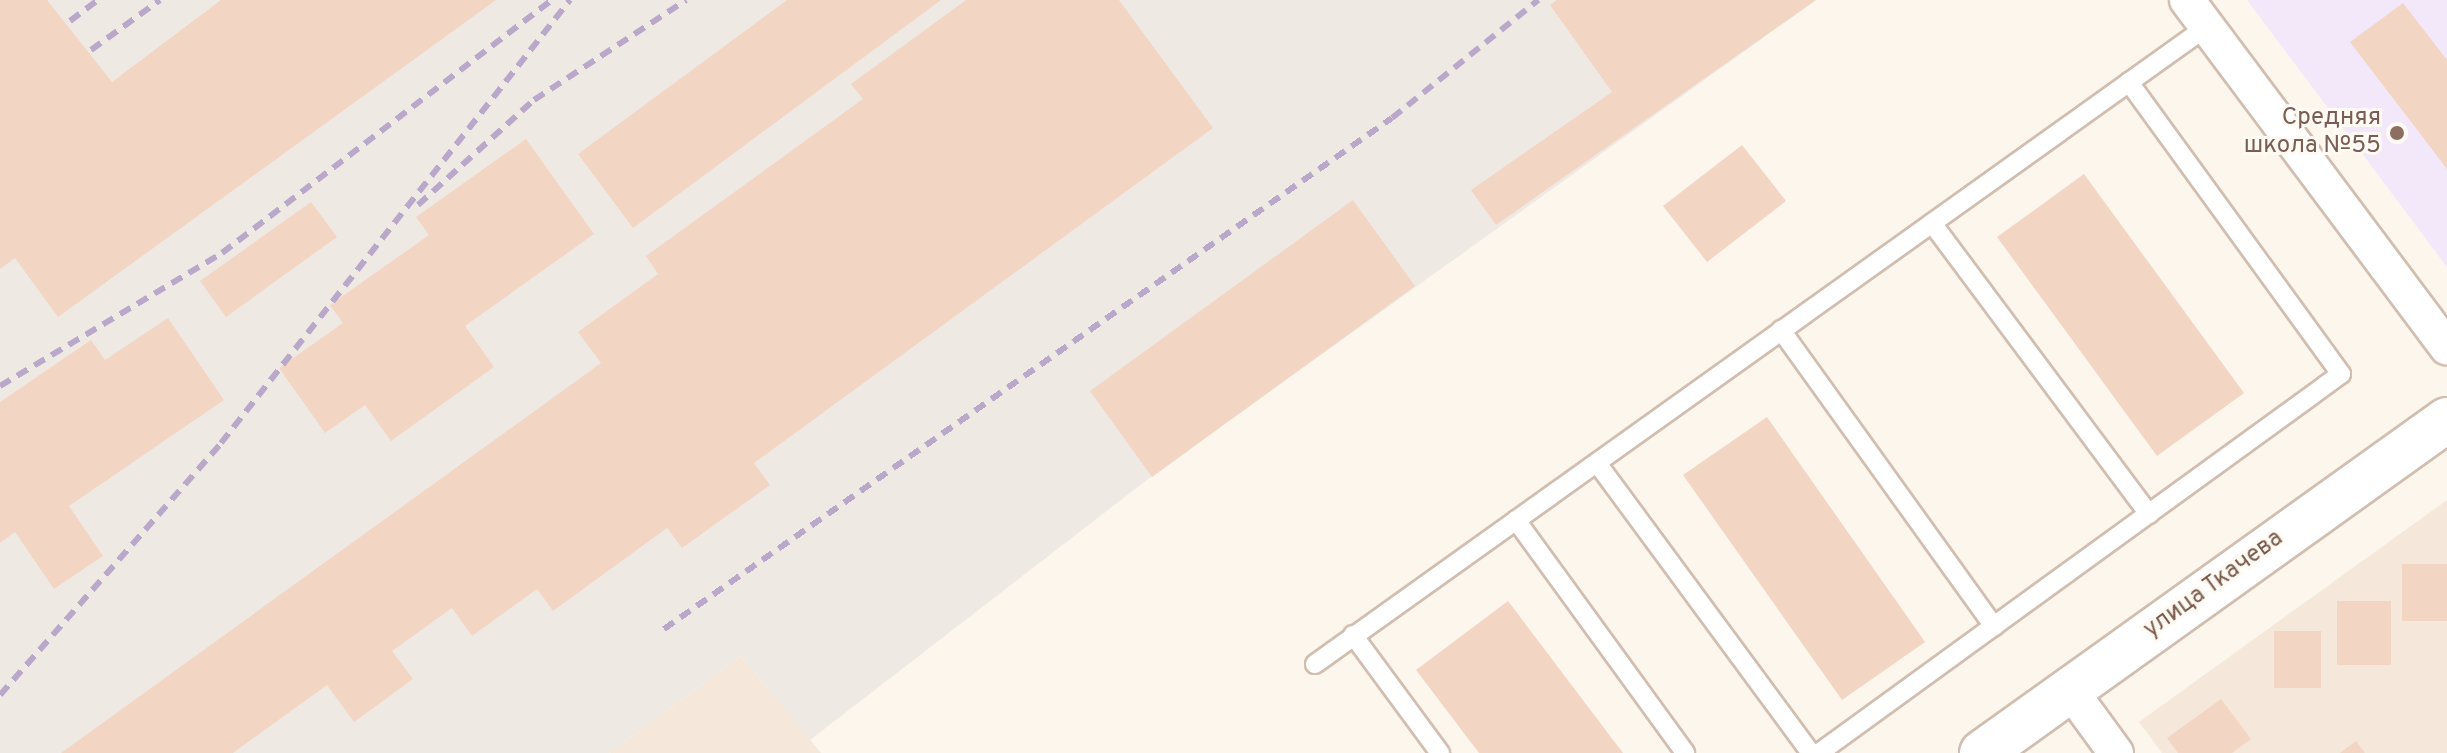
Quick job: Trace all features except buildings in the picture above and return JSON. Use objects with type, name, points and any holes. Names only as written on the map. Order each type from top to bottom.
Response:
[{"type":"street","points":[[2187,0],[2447,348]]},
{"type":"street","name":"улица Ткачева","points":[[1982,753],[2447,420]]},
{"type":"street","points":[[2070,690],[2116,753]]},
{"type":"lane","points":[[1315,664],[2205,28]]},
{"type":"lane","points":[[1819,753],[2341,374],[2129,82]]},
{"type":"lane","points":[[1932,223],[2149,514]]},
{"type":"lane","points":[[1781,330],[1994,626]]},
{"type":"lane","points":[[1597,463],[1811,753]]},
{"type":"lane","points":[[1516,520],[1685,753]]},
{"type":"lane","points":[[1353,635],[1440,753]]},
{"type":"shaded area","points":[[0,0],[1816,0],[1152,476],[810,740],[741,656],[609,753],[0,753]]},
{"type":"shaded area","name":"Средняя школа №55","points":[[2247,0],[2447,0],[2447,267]]},
{"type":"shaded area","points":[[2447,500],[2447,753],[2162,753],[2139,722]]},
{"type":"shaded area","points":[[741,656],[821,753],[609,753]]},
{"type":"railway","points":[[70,21],[98,0]]},
{"type":"railway","points":[[91,50],[160,0]]},
{"type":"railway","points":[[0,386],[222,253],[552,0]]},
{"type":"railway","points":[[0,695],[221,443],[570,0]]},
{"type":"railway","points":[[418,205],[534,100],[686,0]]},
{"type":"railway","points":[[664,629],[1392,118],[1538,0]]},
{"type":"place","name":"Средняя школа №55","points":[[2397,133]]}]
